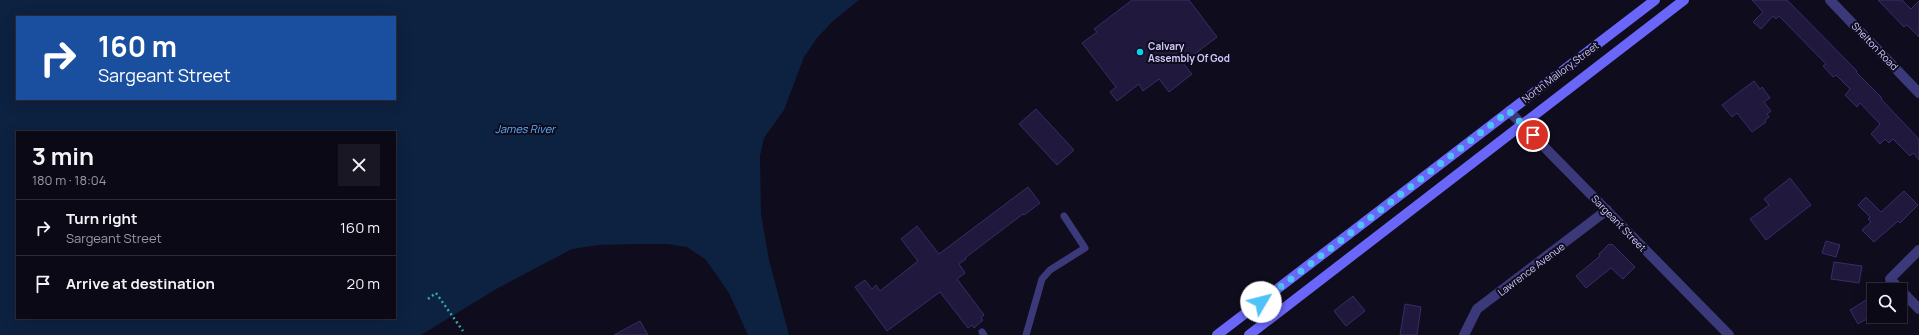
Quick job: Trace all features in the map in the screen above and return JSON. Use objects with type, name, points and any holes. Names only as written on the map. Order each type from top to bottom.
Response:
[{"type":"main road","name":"North Mallory Street","points":[[1219,335],[1655,0]]},
{"type":"main road","name":"North Mallory Street","points":[[1249,335],[1684,0]]},
{"type":"street","name":"Shelton Road","points":[[1830,0],[1919,93]]},
{"type":"street","name":"Sargeant Street","points":[[1509,111],[1729,335]]},
{"type":"street","name":"Lawrence Avenue","points":[[1464,335],[1477,309],[1607,210]]},
{"type":"street","points":[[1919,250],[1890,279],[1919,309]]},
{"type":"lane","points":[[1026,335],[1042,280],[1050,270],[1085,248],[1064,216]]},
{"type":"path","points":[[428,299],[436,293],[463,331]]},
{"type":"water","name":"James River","points":[[0,0],[859,0],[833,21],[817,38],[804,57],[784,110],[764,138],[760,156],[761,214],[769,260],[789,335],[748,335],[729,293],[706,260],[687,247],[667,244],[638,244],[598,245],[572,249],[498,288],[421,335],[0,335]]},
{"type":"building","name":"Calvary Assembly Of God","points":[[1132,0],[1189,0],[1217,37],[1183,63],[1192,74],[1169,92],[1159,79],[1143,91],[1139,84],[1117,101],[1110,92],[1116,87],[1082,43],[1097,32],[1094,29]]},
{"type":"building","points":[[1752,0],[1787,0],[1857,71],[1856,72],[1919,139],[1919,160],[1913,153],[1910,156],[1893,139],[1889,143],[1885,139],[1880,144],[1871,134],[1880,124],[1860,103],[1857,107],[1845,95],[1850,89],[1836,75],[1833,77],[1823,66],[1826,64],[1779,16],[1776,19],[1773,16],[1761,29],[1753,22],[1763,12]]},
{"type":"building","points":[[1878,0],[1902,0],[1911,9],[1919,1],[1919,37],[1907,25],[1904,27]]},
{"type":"building","points":[[1754,81],[1760,89],[1762,87],[1770,98],[1764,102],[1771,111],[1767,114],[1769,117],[1765,120],[1766,122],[1752,132],[1737,113],[1732,117],[1722,105]]},
{"type":"building","points":[[1036,109],[1074,150],[1057,165],[1019,124]]},
{"type":"building","points":[[1790,178],[1811,205],[1766,240],[1750,219],[1769,205],[1764,199]]},
{"type":"building","points":[[1028,187],[1040,203],[1024,215],[1023,214],[959,264],[965,273],[957,279],[984,315],[981,318],[983,320],[974,328],[972,325],[968,328],[940,292],[887,331],[855,287],[865,280],[872,289],[876,285],[880,291],[918,261],[901,239],[917,226],[939,254]]},
{"type":"building","points":[[1904,191],[1918,205],[1900,223],[1898,221],[1874,242],[1862,230],[1871,222],[1868,219],[1870,217],[1858,205],[1866,197],[1881,212]]},
{"type":"building","points":[[1826,241],[1840,245],[1836,257],[1822,253]]},
{"type":"building","points":[[1609,244],[1612,244],[1635,267],[1623,279],[1611,268],[1586,288],[1576,276],[1600,256],[1599,254]]},
{"type":"building","points":[[1834,262],[1862,266],[1859,283],[1831,279]]},
{"type":"building","points":[[1353,296],[1365,311],[1346,326],[1334,311]]},
{"type":"building","points":[[1866,300],[1867,319],[1858,324],[1850,310]]},
{"type":"building","points":[[1405,304],[1421,307],[1417,335],[1400,335]]},
{"type":"building","points":[[640,321],[648,335],[614,335]]},
{"type":"place","name":"Calvary Assembly Of God","points":[[1140,52]]},
{"type":"route","points":[[1261,302],[1370,220],[1509,111],[1533,135]]}]
